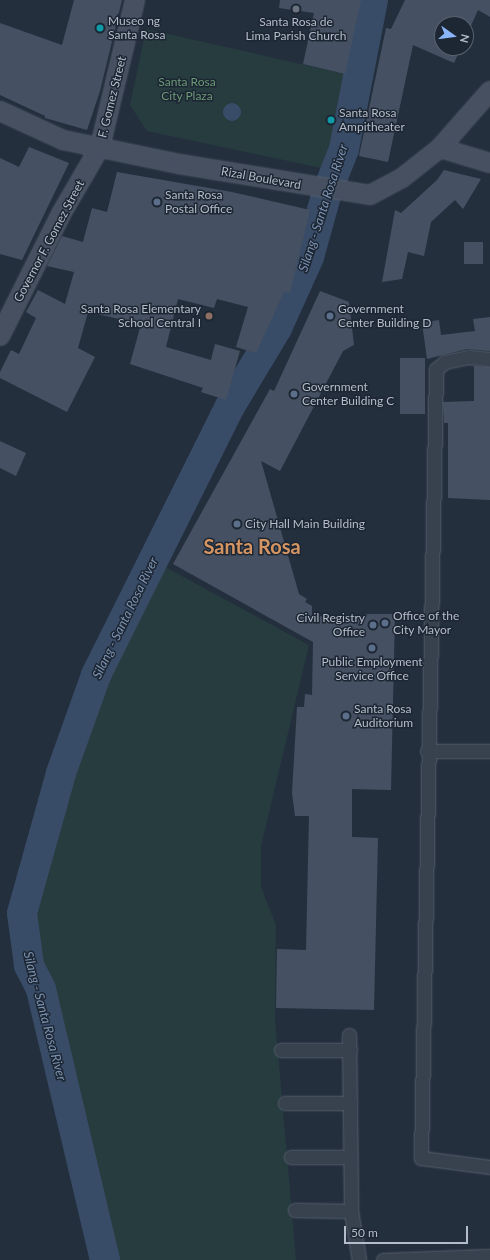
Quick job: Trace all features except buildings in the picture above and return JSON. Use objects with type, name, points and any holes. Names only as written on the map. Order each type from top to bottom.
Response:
[{"type":"main road","name":"F. Gomez Street","points":[[100,147],[135,0]]},
{"type":"main road","name":"Rizal Boulevard","points":[[0,111],[63,140],[312,187],[370,195],[381,190],[440,148],[490,91]]},
{"type":"main road","name":"Governor F. Gomez Street","points":[[0,336],[61,214],[100,147]]},
{"type":"main road","points":[[440,148],[490,163]]},
{"type":"street","points":[[490,359],[461,359],[445,362],[436,369],[427,751],[421,1158],[490,1167]]},
{"type":"street","points":[[427,751],[490,751]]},
{"type":"street","points":[[350,1035],[351,1211],[359,1260]]},
{"type":"street","points":[[281,1050],[350,1050]]},
{"type":"street","points":[[285,1103],[350,1103]]},
{"type":"street","points":[[291,1157],[350,1157]]},
{"type":"street","points":[[295,1210],[351,1211]]},
{"type":"street","points":[[383,1260],[490,1256]]},
{"type":"green space","name":"Santa Rosa City Plaza","points":[[146,29],[345,74],[326,169],[147,131],[130,105]]},
{"type":"green space","points":[[165,567],[309,645],[261,846],[261,887],[276,925],[275,1018],[296,1260],[110,1260],[58,1029],[55,994],[41,959],[32,915],[59,822],[73,754]]},
{"type":"water","points":[[232,103],[238,106],[241,112],[238,118],[232,121],[226,118],[223,112],[226,106]]},
{"type":"waterway","name":"Silang - Santa Rosa River","points":[[105,1260],[41,989],[29,965],[22,913],[61,773],[96,675],[229,408],[277,328],[309,257],[327,192],[344,149],[373,0]]},
{"type":"place","name":"Santa Rosa de Lima Parish Church","points":[[296,9]]},
{"type":"place","name":"Museo ng Santa Rosa","points":[[100,28]]},
{"type":"place","name":"Santa Rosa Ampitheater","points":[[331,120]]},
{"type":"place","name":"Santa Rosa Postal Office","points":[[157,202]]},
{"type":"place","name":"Santa Rosa Elementary School Central I","points":[[209,316]]},
{"type":"place","name":"Government Center Building D","points":[[330,316]]},
{"type":"place","name":"Government Center Building C","points":[[294,394]]},
{"type":"place","name":"City Hall Main Building","points":[[237,524]]},
{"type":"place","name":"Office of the City Mayor","points":[[385,623]]},
{"type":"place","name":"Civil Registry Office","points":[[373,625]]},
{"type":"place","name":"Public Employment Service Office","points":[[372,648]]},
{"type":"place","name":"Santa Rosa Auditorium","points":[[346,716]]},
{"type":"district","name":"Santa Rosa","points":[[252,546]]}]
